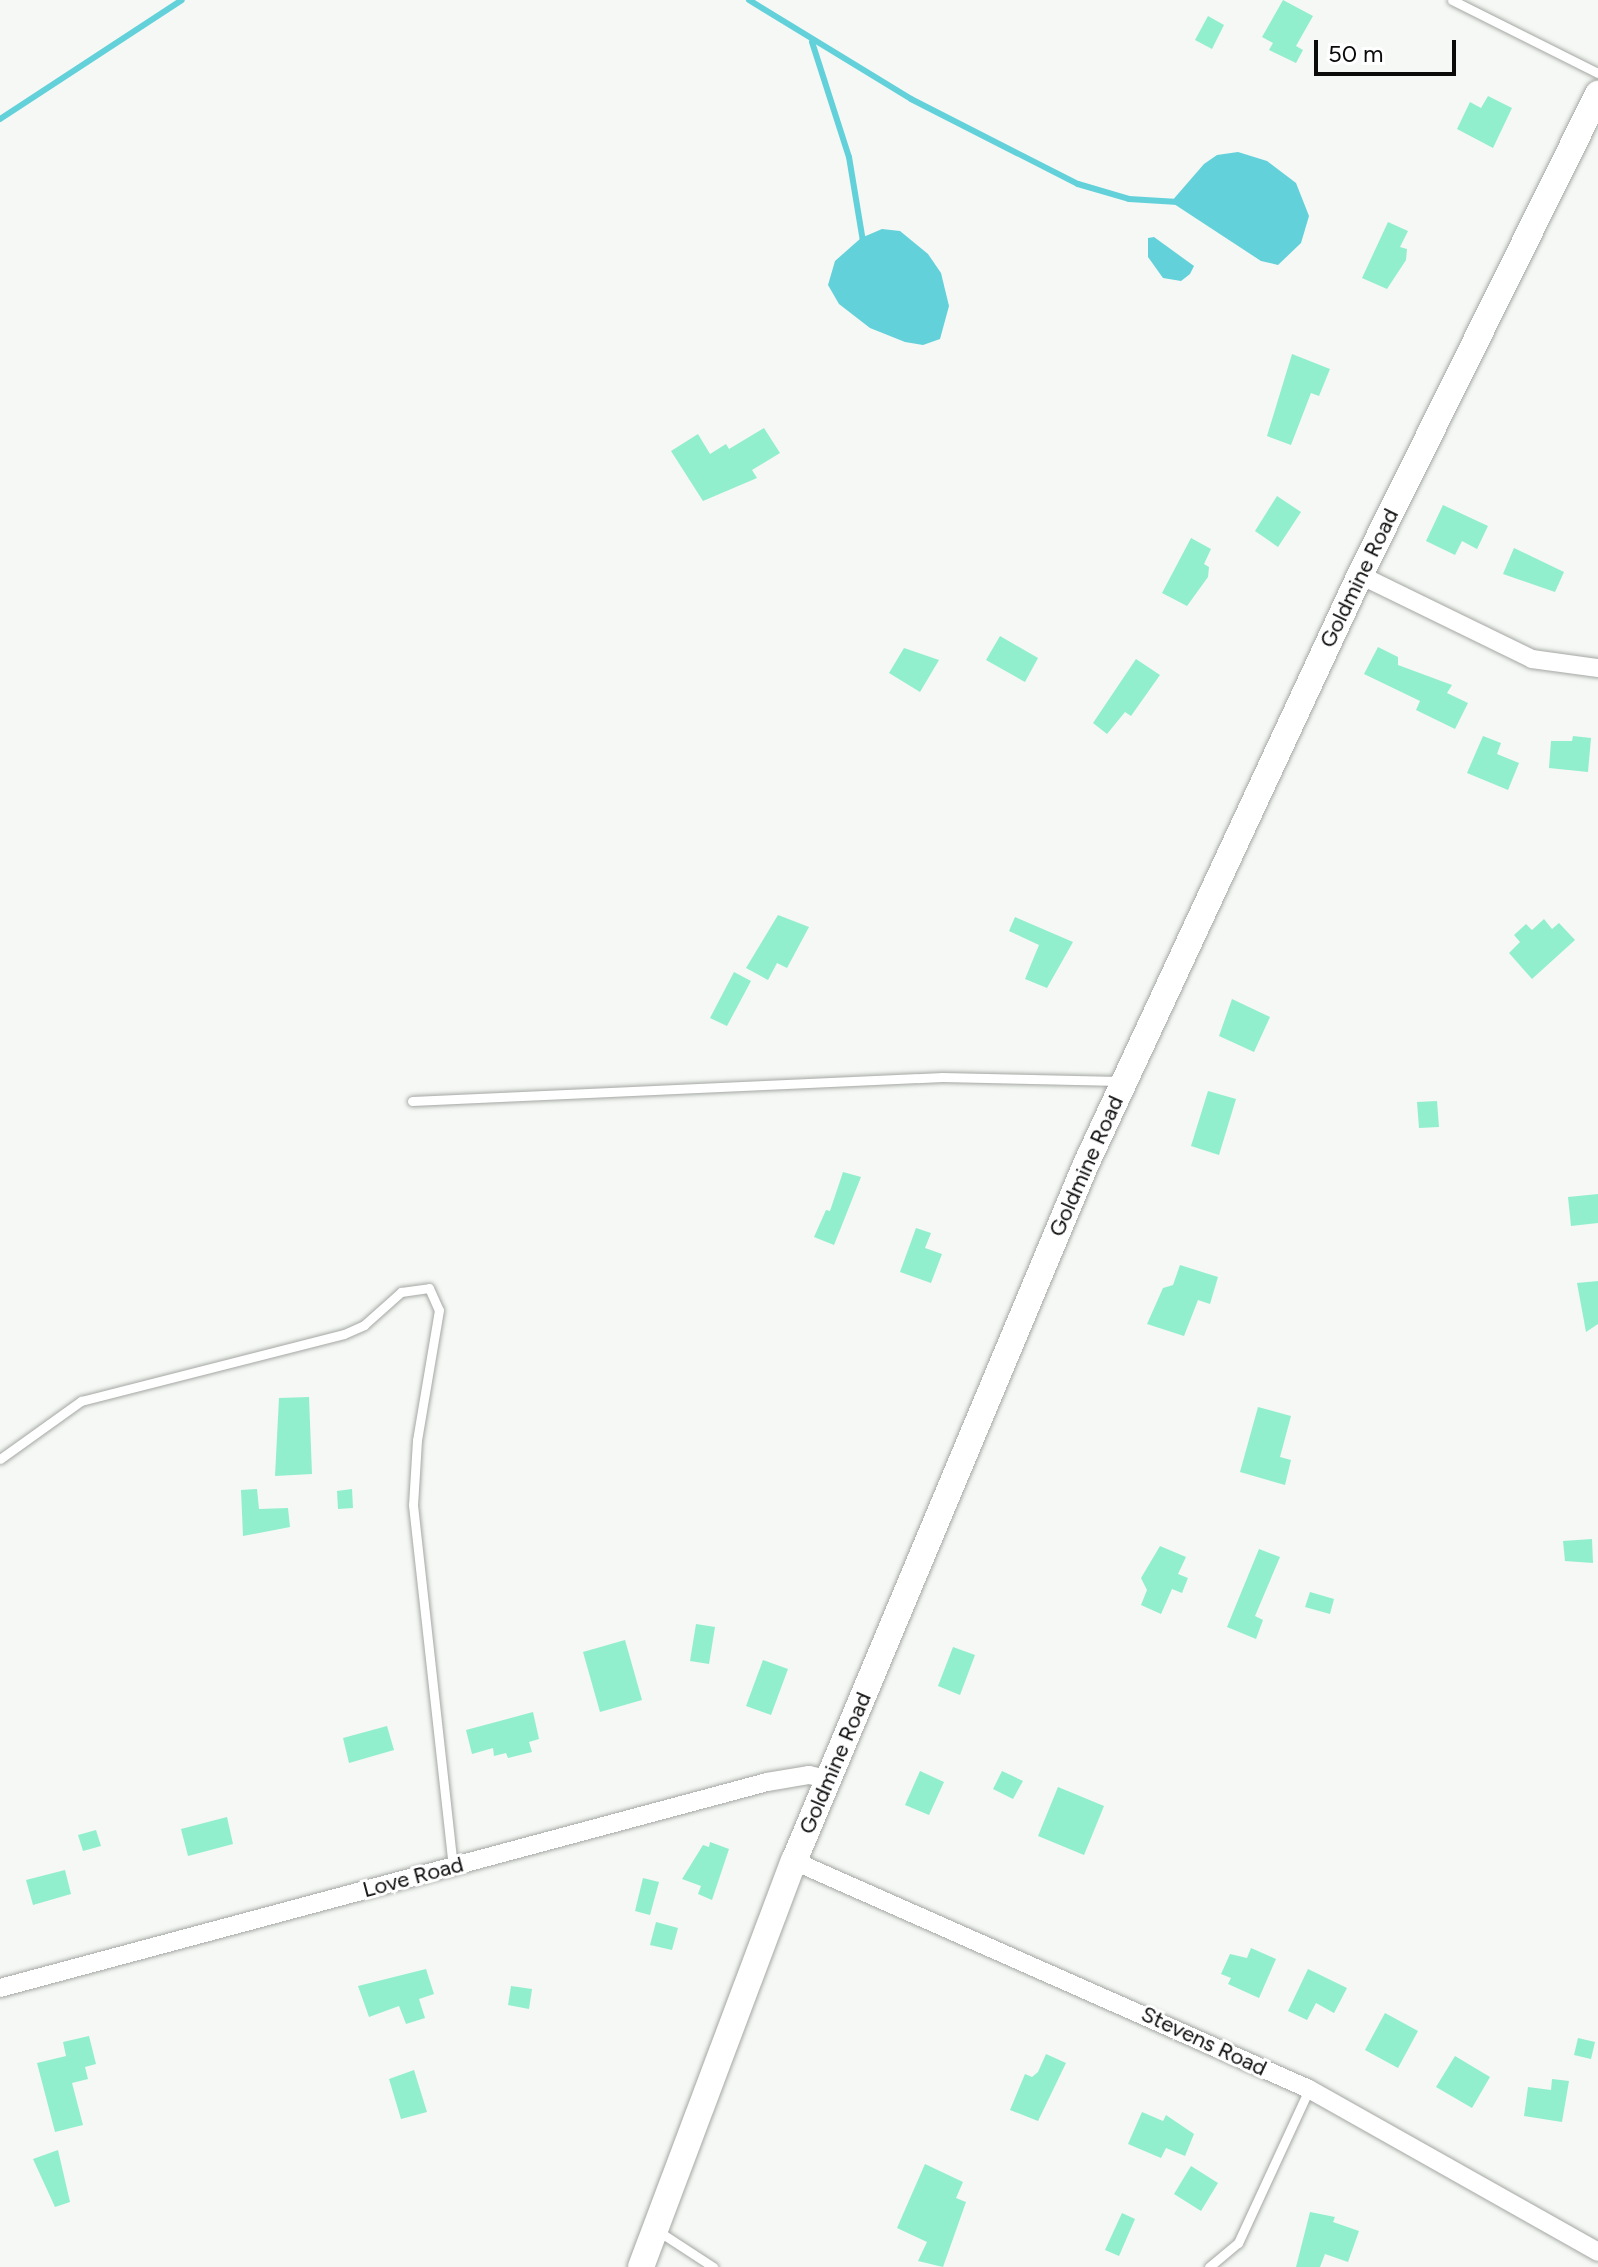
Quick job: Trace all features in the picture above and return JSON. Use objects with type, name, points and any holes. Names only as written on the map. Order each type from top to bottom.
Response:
[{"type":"main road","name":"Goldmine Road","points":[[641,2267],[794,1861],[1123,1082],[1360,575],[1598,94]]},
{"type":"street","points":[[1360,575],[1532,659],[1598,668]]},
{"type":"street","name":"Love Road","points":[[0,1988],[767,1782],[809,1775],[828,1779]]},
{"type":"street","name":"Stevens Road","points":[[794,1861],[1309,2089],[1598,2252]]},
{"type":"lane","points":[[1452,0],[1598,73]]},
{"type":"lane","points":[[412,1101],[942,1077],[1123,1082]]},
{"type":"lane","points":[[0,1459],[81,1401],[344,1334],[364,1325],[401,1292],[429,1288],[439,1310],[417,1440],[413,1505],[453,1867]]},
{"type":"lane","points":[[1209,2267],[1238,2243],[1309,2089]]},
{"type":"lane","points":[[655,2229],[713,2267]]},
{"type":"water","points":[[1238,152],[1267,161],[1296,183],[1309,216],[1301,243],[1278,265],[1261,261],[1171,202],[1204,164],[1217,155]]},
{"type":"water","points":[[882,229],[900,231],[928,254],[941,273],[949,306],[940,339],[923,345],[905,342],[870,328],[839,304],[828,285],[835,261],[861,238]]},
{"type":"water","points":[[1154,237],[1194,266],[1181,281],[1163,278],[1148,257],[1148,238]]},
{"type":"building","points":[[1283,0],[1313,16],[1296,46],[1303,50],[1296,63],[1269,50],[1273,43],[1262,37]]},
{"type":"building","points":[[1208,16],[1224,25],[1212,49],[1195,40]]},
{"type":"building","points":[[1488,96],[1512,108],[1493,148],[1457,129],[1470,102],[1481,108]]},
{"type":"building","points":[[1388,222],[1408,231],[1400,247],[1407,249],[1406,260],[1387,289],[1362,278]]},
{"type":"building","points":[[1292,354],[1330,369],[1319,396],[1311,393],[1291,445],[1267,436]]},
{"type":"building","points":[[764,428],[780,453],[752,470],[757,478],[703,501],[671,451],[698,434],[710,454],[726,444],[729,449]]},
{"type":"building","points":[[1277,496],[1301,512],[1278,547],[1255,531]]},
{"type":"building","points":[[1443,505],[1488,526],[1477,549],[1462,541],[1455,555],[1426,541]]},
{"type":"building","points":[[1191,538],[1211,549],[1204,564],[1209,567],[1208,577],[1187,606],[1162,593]]},
{"type":"building","points":[[1514,548],[1564,572],[1555,592],[1503,574]]},
{"type":"building","points":[[1000,636],[1038,658],[1025,682],[986,660]]},
{"type":"building","points":[[1378,647],[1398,657],[1398,665],[1452,685],[1447,693],[1468,703],[1455,729],[1416,710],[1420,701],[1364,674]]},
{"type":"building","points":[[904,648],[939,660],[920,692],[889,673]]},
{"type":"building","points":[[1136,659],[1160,675],[1131,716],[1125,712],[1107,734],[1093,723]]},
{"type":"building","points":[[1483,736],[1501,743],[1497,754],[1519,763],[1508,790],[1467,773]]},
{"type":"building","points":[[1573,736],[1591,738],[1588,772],[1549,768],[1551,741],[1572,741]]},
{"type":"building","points":[[778,915],[809,927],[787,968],[777,963],[768,980],[746,968]]},
{"type":"building","points":[[1015,917],[1073,942],[1047,988],[1025,979],[1039,945],[1009,931]]},
{"type":"building","points":[[1544,919],[1552,929],[1559,923],[1575,940],[1532,979],[1509,953],[1520,942],[1514,935],[1526,924],[1532,930]]},
{"type":"building","points":[[734,972],[751,981],[727,1026],[710,1018]]},
{"type":"building","points":[[1232,999],[1270,1017],[1254,1052],[1219,1036]]},
{"type":"building","points":[[1208,1091],[1236,1099],[1219,1155],[1191,1146]]},
{"type":"building","points":[[1437,1101],[1439,1127],[1419,1128],[1417,1102]]},
{"type":"building","points":[[843,1172],[861,1177],[834,1245],[814,1237],[826,1210],[830,1211]]},
{"type":"building","points":[[1598,1194],[1598,1223],[1571,1226],[1568,1197]]},
{"type":"building","points":[[916,1228],[931,1233],[925,1248],[942,1254],[931,1283],[900,1272]]},
{"type":"building","points":[[1180,1265],[1218,1277],[1210,1304],[1198,1300],[1184,1336],[1147,1324],[1163,1288],[1173,1285]]},
{"type":"building","points":[[1598,1281],[1598,1324],[1586,1332],[1577,1283]]},
{"type":"building","points":[[309,1397],[312,1474],[275,1476],[279,1398]]},
{"type":"building","points":[[1258,1407],[1291,1416],[1280,1457],[1291,1460],[1285,1485],[1240,1472]]},
{"type":"building","points":[[257,1489],[259,1509],[288,1508],[290,1527],[243,1536],[241,1490]]},
{"type":"building","points":[[352,1489],[353,1508],[338,1509],[337,1491]]},
{"type":"building","points":[[1592,1539],[1593,1563],[1565,1561],[1563,1541]]},
{"type":"building","points":[[1160,1546],[1186,1557],[1178,1574],[1188,1578],[1182,1593],[1172,1589],[1161,1614],[1141,1605],[1147,1590],[1141,1578]]},
{"type":"building","points":[[1259,1549],[1280,1557],[1255,1616],[1263,1620],[1256,1639],[1227,1627]]},
{"type":"building","points":[[1310,1592],[1334,1599],[1330,1614],[1305,1607]]},
{"type":"building","points":[[696,1624],[715,1627],[709,1664],[690,1661]]},
{"type":"building","points":[[625,1640],[642,1700],[600,1712],[583,1652]]},
{"type":"building","points":[[953,1647],[975,1655],[960,1695],[938,1686]]},
{"type":"building","points":[[763,1660],[788,1669],[771,1715],[746,1706]]},
{"type":"building","points":[[533,1712],[539,1739],[529,1742],[532,1752],[508,1758],[506,1753],[494,1756],[493,1748],[472,1754],[466,1730]]},
{"type":"building","points":[[387,1726],[394,1750],[349,1763],[343,1738]]},
{"type":"building","points":[[920,1771],[944,1782],[929,1815],[905,1805]]},
{"type":"building","points":[[1002,1771],[1023,1781],[1013,1799],[993,1789]]},
{"type":"building","points":[[1058,1787],[1104,1806],[1084,1855],[1038,1836]]},
{"type":"building","points":[[227,1817],[233,1844],[188,1856],[181,1829]]},
{"type":"building","points":[[96,1830],[101,1846],[83,1851],[78,1835]]},
{"type":"building","points":[[710,1842],[729,1849],[712,1900],[698,1894],[701,1886],[682,1879],[703,1845],[709,1847]]},
{"type":"building","points":[[65,1870],[71,1894],[33,1905],[26,1880]]},
{"type":"building","points":[[643,1878],[659,1882],[650,1915],[635,1911]]},
{"type":"building","points":[[656,1922],[678,1928],[672,1950],[650,1945]]},
{"type":"building","points":[[1251,1948],[1276,1959],[1259,1998],[1228,1984],[1231,1978],[1221,1974],[1230,1954],[1247,1958]]},
{"type":"building","points":[[426,1969],[434,1994],[419,1999],[425,2018],[406,2024],[399,2006],[369,2017],[358,1986]]},
{"type":"building","points":[[1308,1969],[1347,1988],[1334,2013],[1316,2003],[1307,2020],[1288,2011]]},
{"type":"building","points":[[511,1986],[532,1989],[529,2009],[508,2005]]},
{"type":"building","points":[[1385,2013],[1418,2031],[1398,2068],[1365,2050]]},
{"type":"building","points":[[89,2036],[96,2064],[85,2067],[88,2079],[72,2083],[83,2125],[55,2132],[37,2063],[66,2056],[63,2042]]},
{"type":"building","points":[[1578,2038],[1595,2042],[1591,2059],[1574,2055]]},
{"type":"building","points":[[1046,2054],[1066,2063],[1038,2121],[1010,2110],[1025,2074],[1032,2077],[1038,2072]]},
{"type":"building","points":[[1455,2056],[1490,2077],[1472,2108],[1436,2087]]},
{"type":"building","points":[[414,2070],[427,2112],[401,2119],[389,2079]]},
{"type":"building","points":[[1552,2079],[1569,2081],[1562,2122],[1524,2116],[1528,2087],[1551,2090]]},
{"type":"building","points":[[1142,2112],[1163,2121],[1166,2115],[1194,2134],[1185,2156],[1166,2148],[1161,2158],[1128,2144]]},
{"type":"building","points":[[58,2150],[70,2202],[55,2207],[33,2159]]},
{"type":"building","points":[[925,2164],[963,2182],[956,2198],[966,2202],[943,2267],[918,2261],[927,2242],[897,2228]]},
{"type":"building","points":[[1191,2166],[1218,2183],[1201,2211],[1174,2194]]},
{"type":"building","points":[[1310,2212],[1335,2217],[1333,2222],[1359,2231],[1348,2262],[1325,2254],[1320,2267],[1296,2267]]},
{"type":"building","points":[[1122,2213],[1135,2219],[1119,2256],[1105,2250]]},
{"type":"waterway","points":[[0,119],[182,0]]},
{"type":"waterway","points":[[749,0],[911,99],[1078,184],[1129,199],[1178,202]]},
{"type":"waterway","points":[[812,42],[849,157],[863,242]]}]
